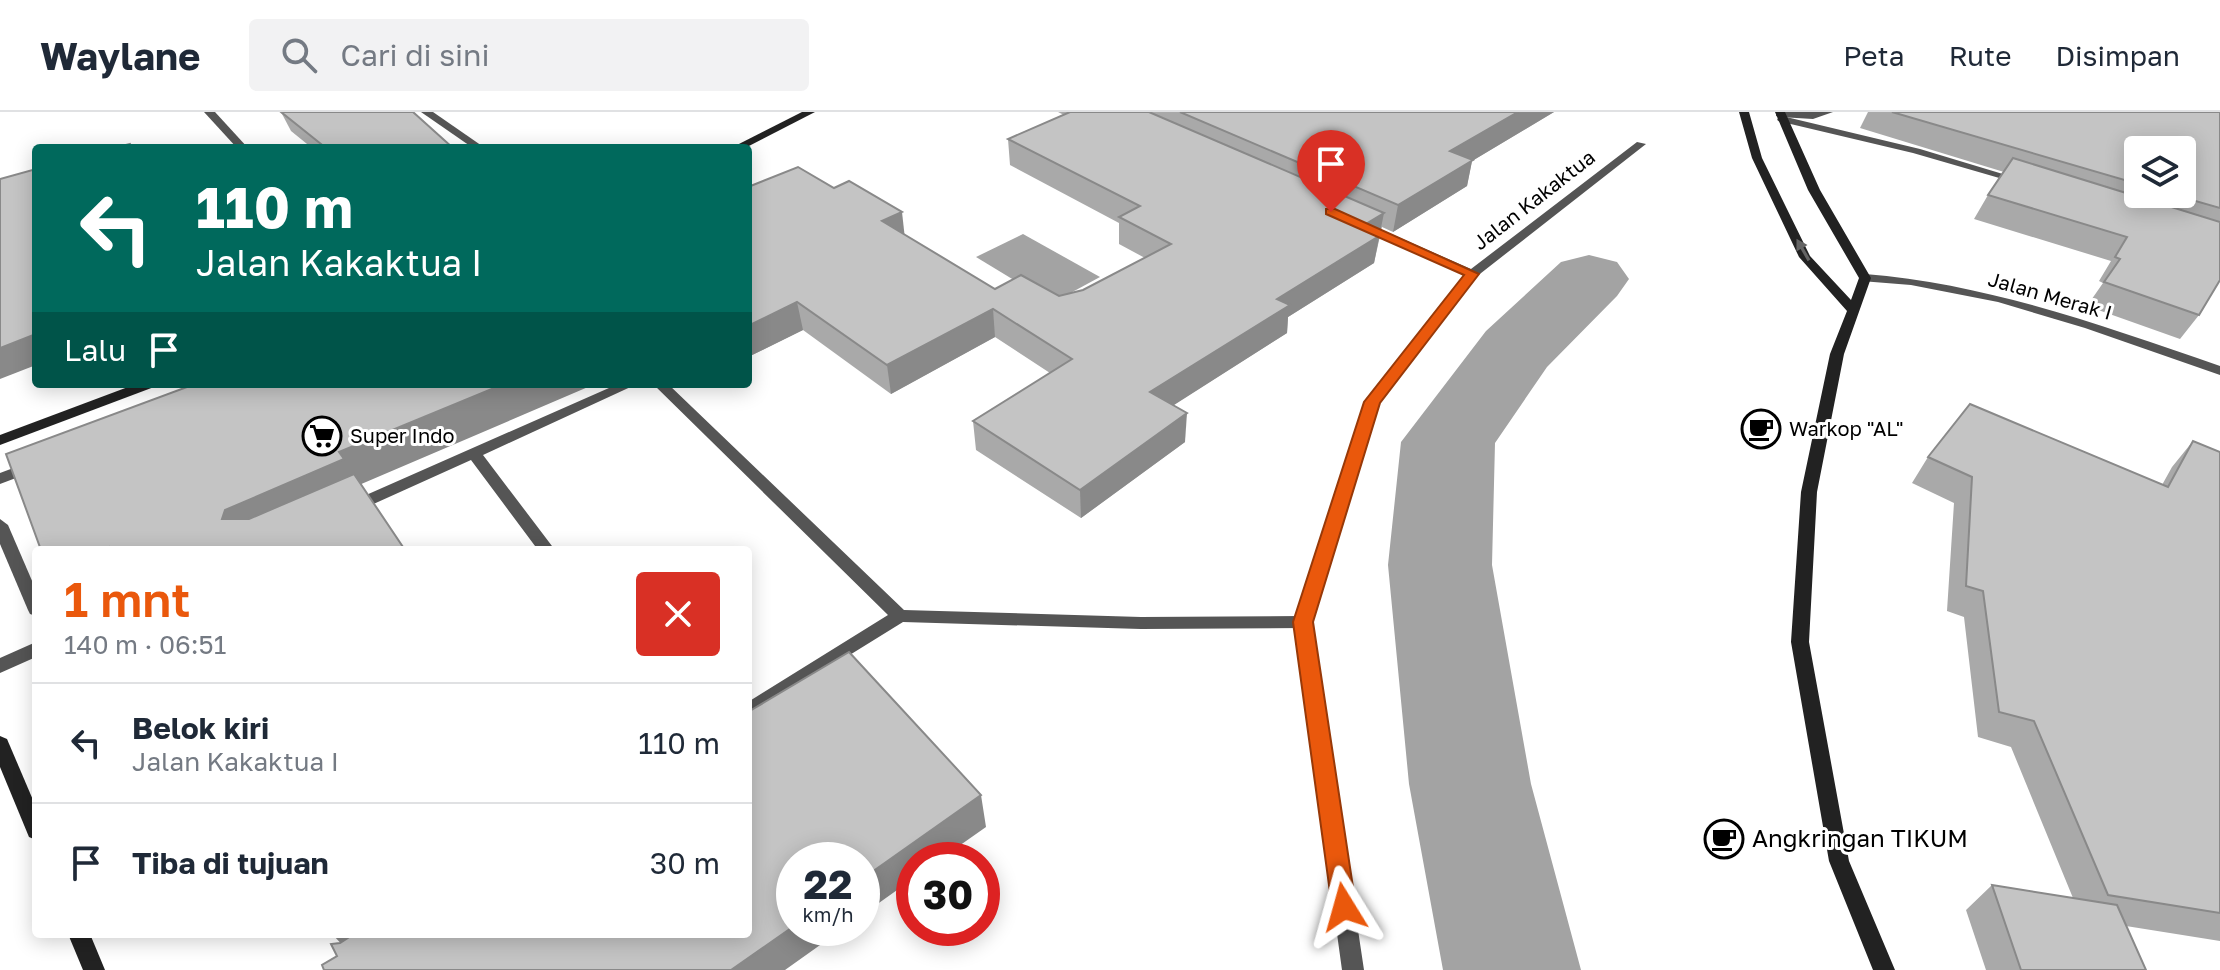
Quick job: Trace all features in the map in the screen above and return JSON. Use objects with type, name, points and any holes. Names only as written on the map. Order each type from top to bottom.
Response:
[{"type":"street","points":[[209,112],[239,144]]},
{"type":"street","points":[[426,112],[474,144]]},
{"type":"street","points":[[744,144],[810,112]]},
{"type":"street","points":[[1782,118],[1828,112]]},
{"type":"street","points":[[1745,118],[1757,158],[1805,257],[1853,310]]},
{"type":"street","points":[[1782,118],[1799,158],[1865,278],[1837,354],[1809,492],[1800,642],[1839,861],[1884,970]]},
{"type":"street","points":[[1782,118],[2031,184]]},
{"type":"street","name":"Jalan Kakaktua","points":[[1353,970],[1303,622],[1372,402],[1472,274],[1641,144]]},
{"type":"street","points":[[1345,218],[1472,274]]},
{"type":"street","name":"Jalan Merak I","points":[[1865,278],[1898,279],[1997,299],[2065,318],[2220,371]]},
{"type":"street","points":[[0,440],[138,388]]},
{"type":"street","points":[[343,511],[621,388]]},
{"type":"street","points":[[664,388],[900,616]]},
{"type":"street","points":[[473,453],[544,546]]},
{"type":"street","points":[[0,479],[52,458]]},
{"type":"street","points":[[0,525],[32,601]]},
{"type":"street","points":[[752,708],[900,616],[1141,623],[1303,622]]},
{"type":"street","points":[[0,666],[32,651]]},
{"type":"street","points":[[0,744],[32,821]]},
{"type":"street","points":[[81,938],[94,970]]},
{"type":"shaded area","points":[[1023,234],[1100,277],[1052,303],[976,257]]},
{"type":"building","points":[[281,112],[413,112],[449,144],[321,144]]},
{"type":"building","points":[[1070,112],[1149,112],[1384,213],[1361,227],[1379,236],[1277,299],[1290,305],[1150,392],[1187,413],[1080,490],[973,421],[1072,359],[993,309],[887,365],[797,302],[752,324],[752,185],[798,167],[834,188],[849,181],[902,212],[882,221],[995,289],[1021,275],[1059,296],[1083,290],[1171,244],[1119,217],[1140,206],[1008,139]]},
{"type":"building","points":[[1180,112],[1518,112],[1450,151],[1473,160],[1398,205]]},
{"type":"building","points":[[1892,112],[2220,112],[2220,208],[2196,201],[2196,136],[2124,136],[2124,180]]},
{"type":"building","points":[[2013,158],[2124,192],[2124,208],[2175,208],[2220,222],[2220,280],[2199,315],[2104,282],[2120,259],[2115,257],[2127,237],[1988,195]]},
{"type":"building","points":[[32,170],[32,336],[0,348],[0,179]]},
{"type":"building","name":"Super Indo","points":[[184,388],[494,388],[339,452],[344,459],[225,510],[222,519],[249,519],[354,474],[402,546],[40,546],[6,454]]},
{"type":"building","points":[[1970,404],[2168,487],[2193,441],[2220,452],[2220,913],[2108,895],[2034,721],[1999,712],[1983,591],[1966,586],[1972,477],[1928,457]]},
{"type":"building","points":[[849,652],[981,795],[914,842],[896,842],[896,855],[880,866],[880,842],[776,842],[776,939],[731,970],[324,970],[322,965],[337,956],[331,944],[348,938],[752,938],[752,710]]},
{"type":"building","points":[[1992,885],[2117,905],[2146,970],[2021,970]]},
{"type":"waterway","points":[[1512,970],[1470,784],[1440,565],[1448,442],[1516,349],[1589,279]]},
{"type":"place","name":"Warkop \"AL\"","points":[[1761,429]]},
{"type":"place","name":"Super Indo","points":[[322,436]]},
{"type":"place","name":"Angkringan TIKUM","points":[[1724,839]]},
{"type":"route","points":[[1331,212],[1472,274],[1372,402],[1303,622],[1344,907]]}]
